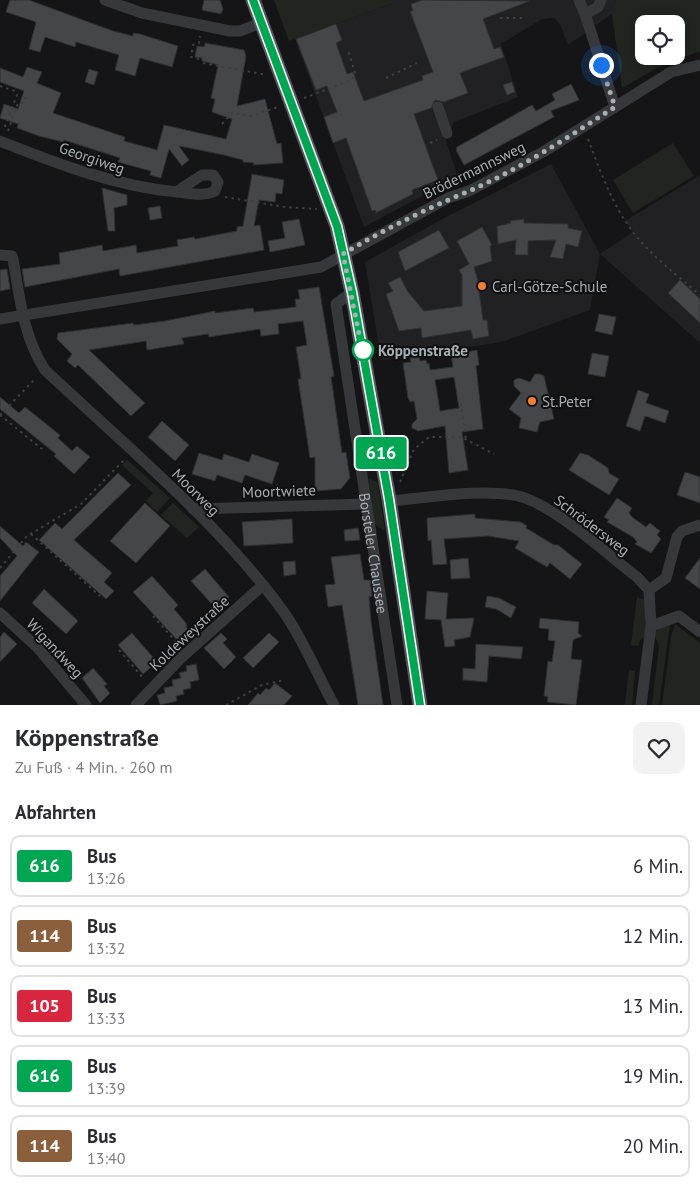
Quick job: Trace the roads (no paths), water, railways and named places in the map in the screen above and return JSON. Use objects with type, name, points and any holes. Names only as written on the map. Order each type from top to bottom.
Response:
[{"type":"main road","name":"Borsteler Chaussee","points":[[253,0],[331,210],[343,254],[352,292],[389,500],[420,705]]},
{"type":"street","points":[[105,0],[142,13],[230,32],[240,31],[261,23]]},
{"type":"street","points":[[579,0],[615,107]]},
{"type":"street","points":[[585,14],[598,7],[601,0]]},
{"type":"street","name":"Brödermannsweg","points":[[343,254],[448,198],[469,190],[543,152],[671,72],[700,65]]},
{"type":"street","points":[[438,107],[444,136]]},
{"type":"street","name":"Georgiweg","points":[[2,138],[111,182],[140,188],[176,192],[210,194],[217,187],[218,182],[209,173],[194,178],[176,192]]},
{"type":"street","points":[[0,319],[321,267],[343,254]]},
{"type":"street","name":"Moorweg","points":[[0,255],[12,256],[22,316],[32,347],[46,370],[193,509],[263,585],[285,613],[334,705]]},
{"type":"street","name":"Borsteler Chaussee","points":[[352,292],[336,304],[397,705]]},
{"type":"street","name":"Schrödersweg","points":[[389,500],[504,494],[525,498],[552,512],[637,577],[649,590]]},
{"type":"street","name":"Moortwiete","points":[[193,509],[365,504]]},
{"type":"street","points":[[642,705],[651,626],[649,590],[666,578],[677,537],[682,530],[700,525]]},
{"type":"street","name":"Koldeweystraße","points":[[136,705],[187,653],[263,585]]},
{"type":"street","name":"Wigandweg","points":[[0,612],[37,647],[86,705]]},
{"type":"street","points":[[651,626],[679,616],[700,632]]},
{"type":"place","name":"Carl-Götze-Schule","points":[[482,286]]},
{"type":"place","name":"Köppenstraße","points":[[363,350]]},
{"type":"place","name":"St.Peter","points":[[532,401]]}]
